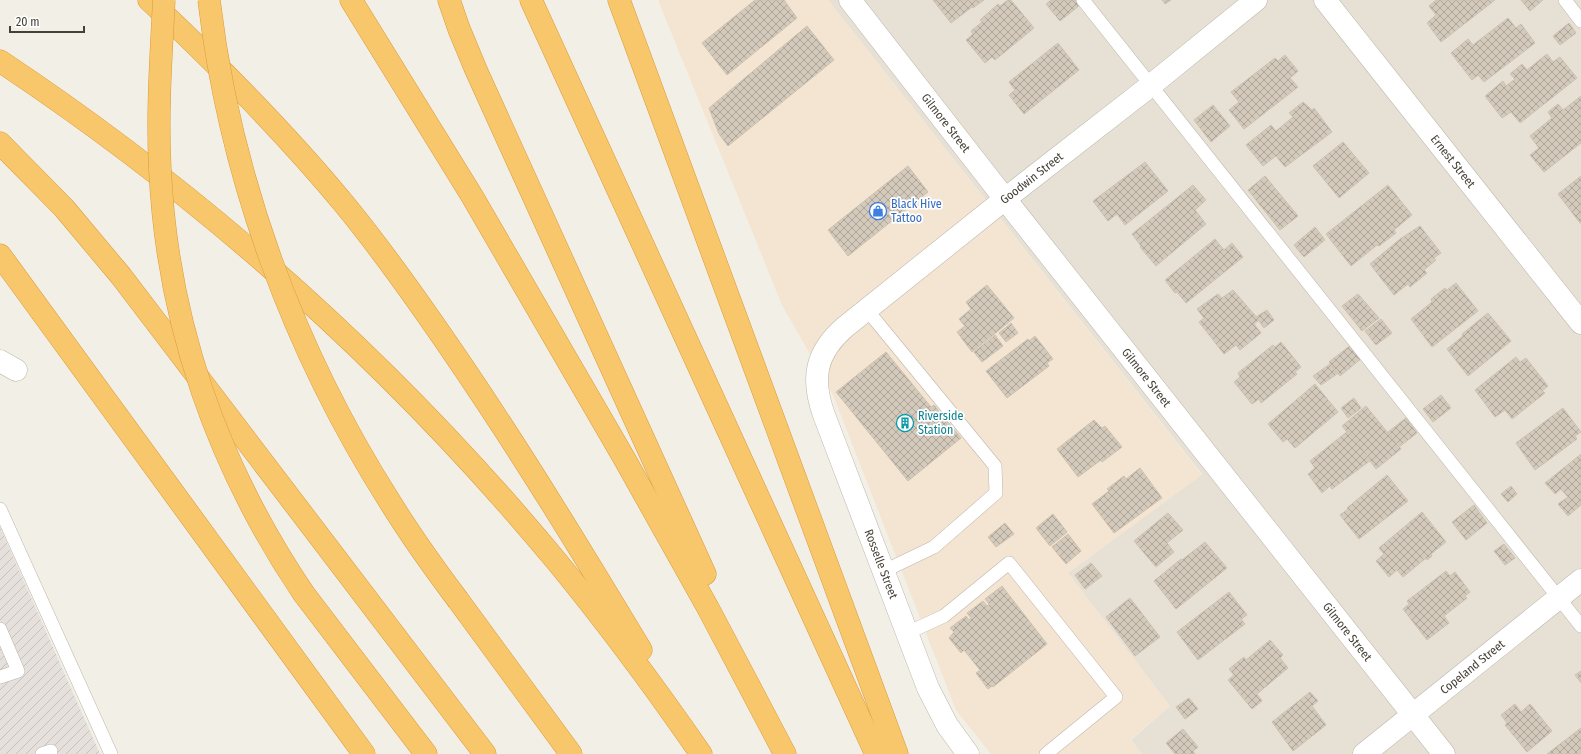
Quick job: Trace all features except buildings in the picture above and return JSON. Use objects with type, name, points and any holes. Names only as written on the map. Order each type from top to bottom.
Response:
[{"type":"highway","points":[[140,0],[192,40]]},
{"type":"highway","points":[[149,0],[192,40],[252,100],[303,155],[369,235],[470,377],[528,466],[702,754]]},
{"type":"highway","points":[[164,0],[159,93],[160,169],[164,223],[179,311],[195,372],[229,461],[271,544],[304,594],[426,754]]},
{"type":"highway","points":[[209,0],[215,45],[234,140],[257,220],[271,261],[291,310],[324,384],[389,502],[414,539],[570,754]]},
{"type":"highway","points":[[350,0],[472,196],[624,458],[704,600],[786,754]]},
{"type":"highway","points":[[449,0],[476,70],[786,754]]},
{"type":"highway","points":[[531,0],[876,754]]},
{"type":"highway","points":[[618,0],[896,754]]},
{"type":"highway","points":[[0,61],[64,104],[223,226],[316,309],[413,403],[487,481],[558,563],[634,660],[702,754]]},
{"type":"highway","points":[[0,143],[64,208],[126,282],[485,754]]},
{"type":"highway","points":[[0,255],[364,754]]},
{"type":"street","name":"Gilmore Street","points":[[850,0],[1005,199],[1444,754]]},
{"type":"street","name":"Goodwin Street","points":[[818,366],[830,342],[845,327],[1005,199],[1150,86],[1256,0]]},
{"type":"street","name":"Ernest Street","points":[[1325,0],[1581,323]]},
{"type":"street","name":"Rosselle Street","points":[[818,366],[816,385],[820,405],[907,634],[939,712],[956,739],[968,754]]},
{"type":"street","name":"Copeland Street","points":[[1364,754],[1581,580]]},
{"type":"lane","points":[[1082,0],[1581,626]]},
{"type":"lane","points":[[1564,0],[1581,21]]},
{"type":"lane","points":[[867,310],[995,466],[996,493],[934,548],[884,571]]},
{"type":"lane","points":[[0,510],[111,754]]},
{"type":"lane","points":[[907,634],[944,616],[1009,563],[1116,697],[1046,754]]},
{"type":"lane","points":[[0,629],[18,671],[0,677]]},
{"type":"shaded area","points":[[658,0],[828,0],[1202,475],[1068,573],[1170,706],[1131,739],[1142,754],[991,754],[956,710],[833,395],[782,305]]},
{"type":"shaded area","points":[[828,0],[1581,0],[1581,754],[1142,754],[1131,740],[1170,706],[1068,573],[1202,474]]},
{"type":"shaded area","points":[[0,527],[100,754],[0,754]]},
{"type":"place","name":"Black Hive Tattoo","points":[[878,211]]},
{"type":"place","name":"Riverside Station","points":[[905,423]]}]
